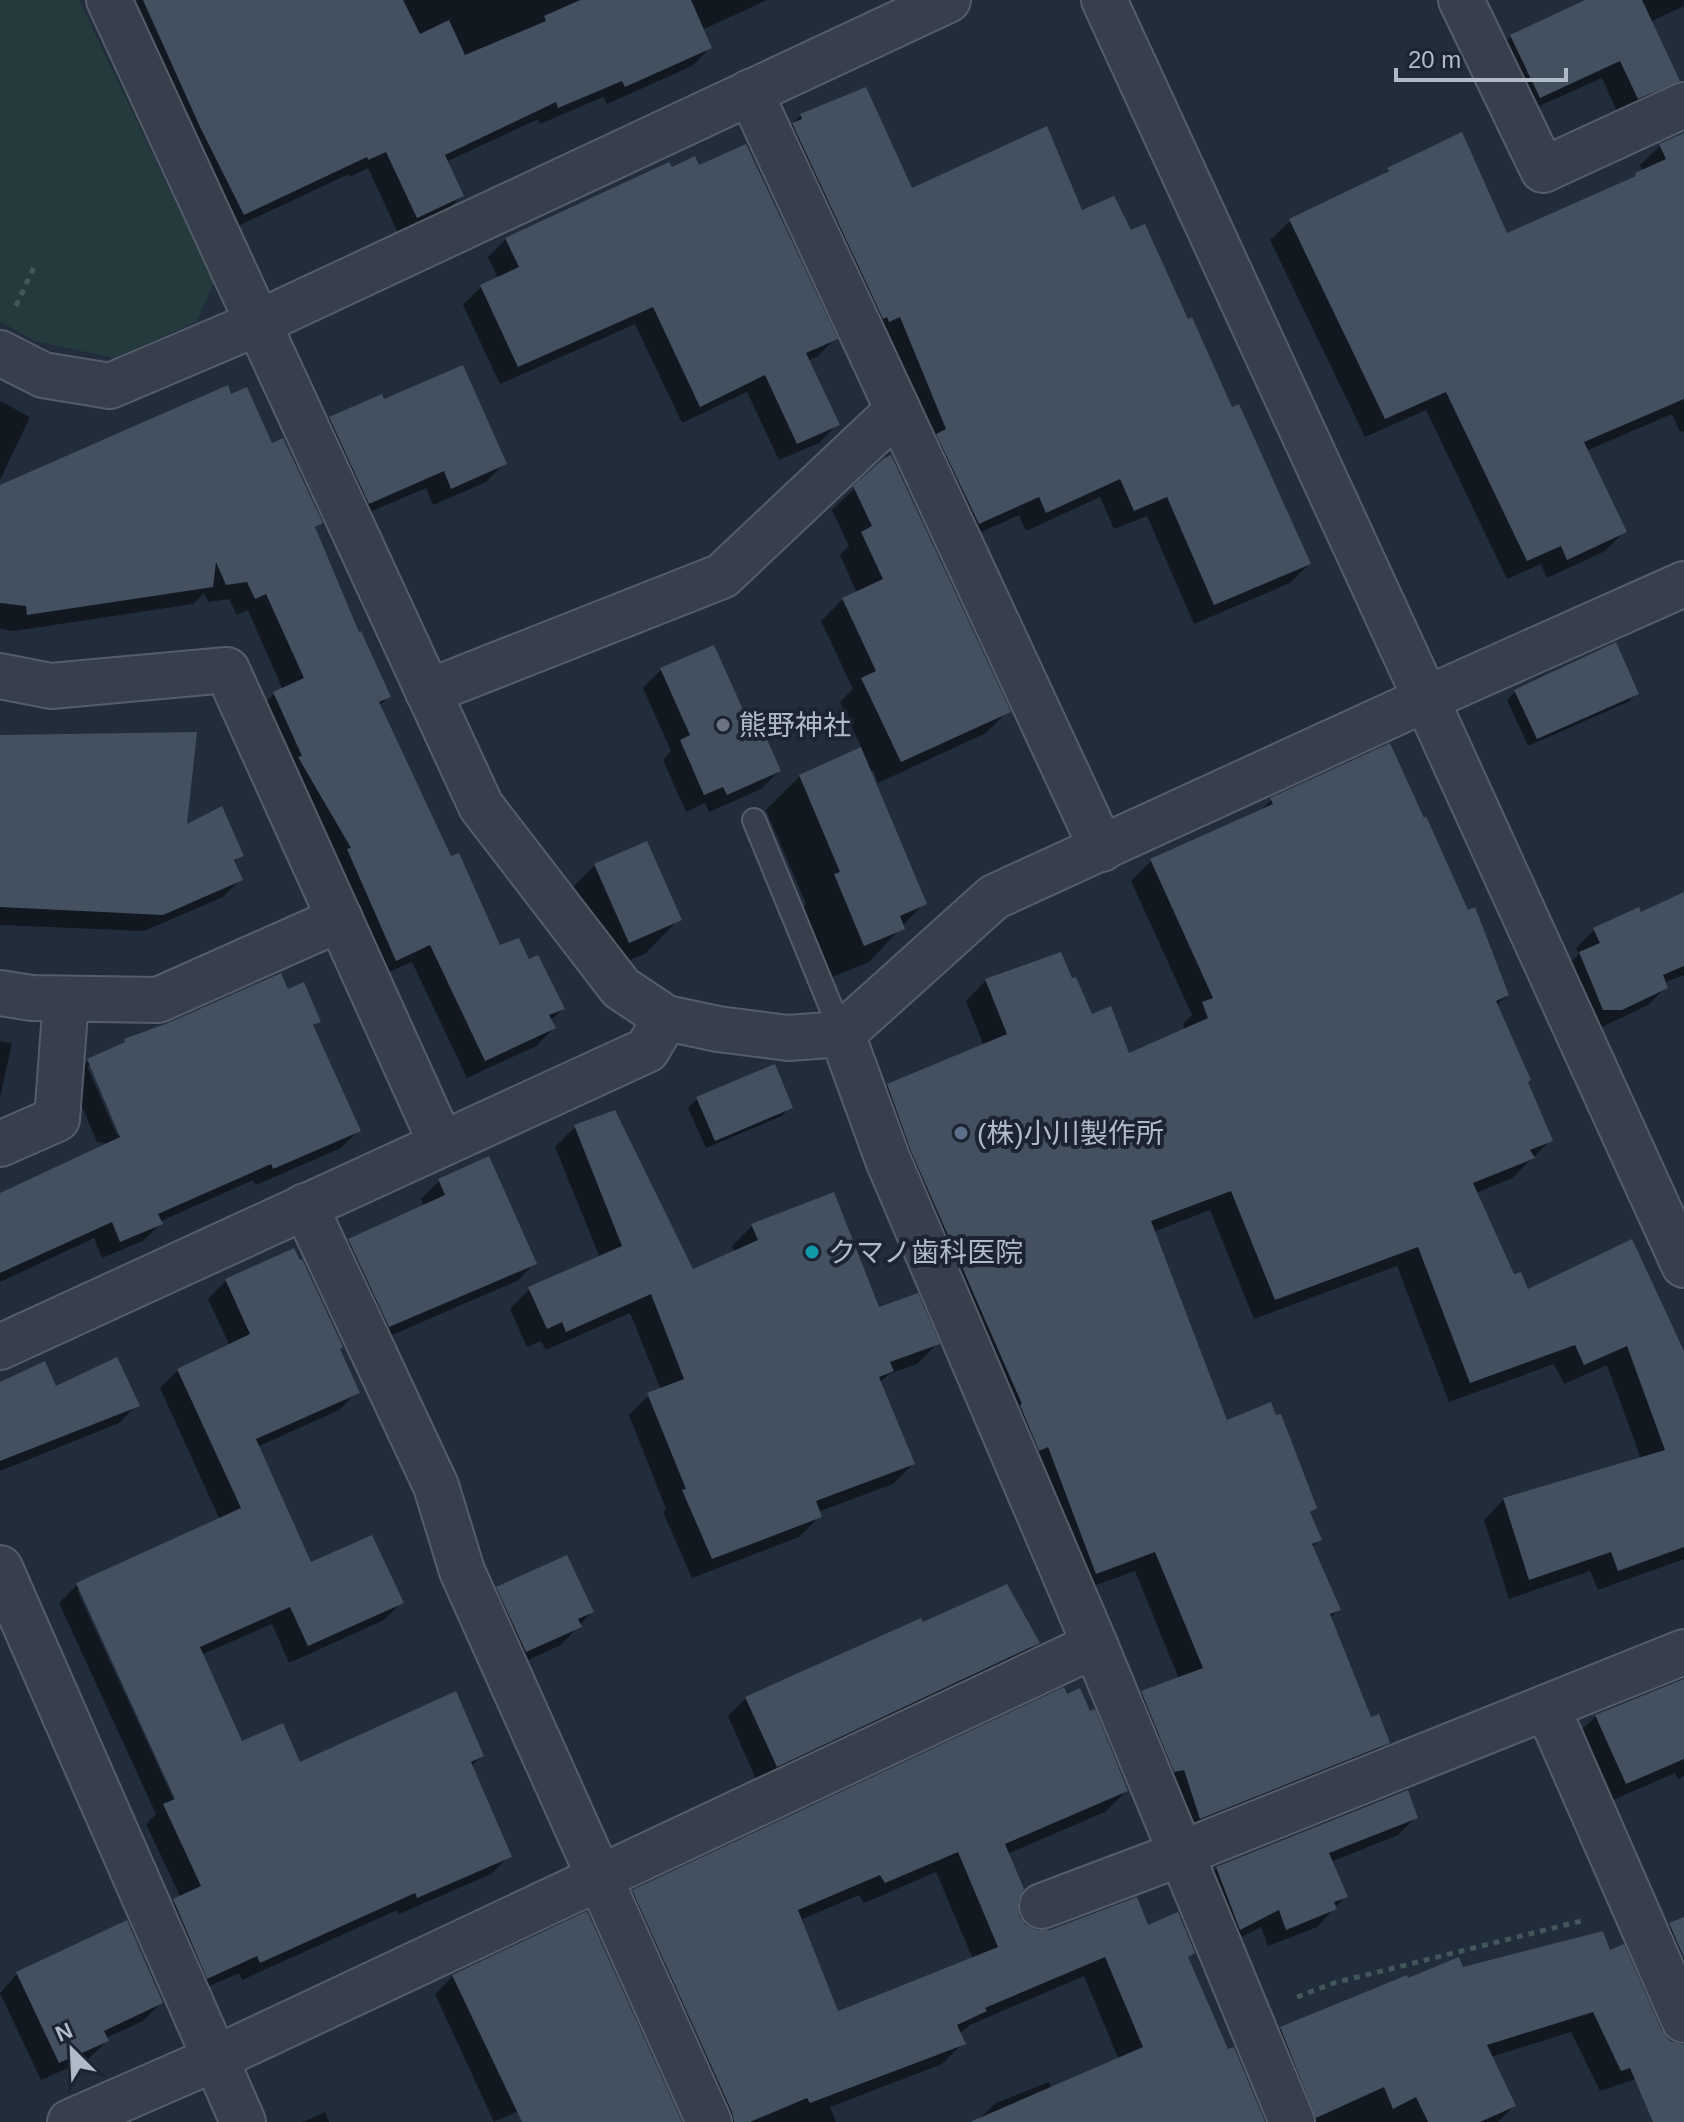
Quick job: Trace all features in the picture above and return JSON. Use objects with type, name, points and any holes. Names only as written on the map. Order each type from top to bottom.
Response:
[{"type":"street","points":[[109,0],[481,806],[621,988],[666,1018],[718,1029],[788,1038],[842,1034],[994,897],[1684,584]]},
{"type":"street","points":[[0,353],[43,375],[110,386],[258,323],[948,0]]},
{"type":"street","points":[[1104,0],[1684,1265]]},
{"type":"street","points":[[1461,0],[1543,170],[1684,105]]},
{"type":"street","points":[[750,92],[1102,849]]},
{"type":"street","points":[[428,692],[722,576],[898,410]]},
{"type":"street","points":[[0,676],[51,686],[227,670],[441,1143]]},
{"type":"street","points":[[0,993],[66,999],[158,1000],[340,919]]},
{"type":"street","points":[[0,1144],[57,1119],[66,999]]},
{"type":"street","points":[[0,1347],[647,1050],[666,1018]]},
{"type":"street","points":[[842,1034],[888,1160],[1095,1645],[1292,2122]]},
{"type":"street","points":[[305,1206],[436,1486],[462,1571],[709,2122]]},
{"type":"street","points":[[0,1568],[243,2122]]},
{"type":"street","points":[[70,2122],[214,2059],[1095,1645]]},
{"type":"street","points":[[1042,1906],[1180,1854],[1684,1652]]},
{"type":"street","points":[[1547,1707],[1684,2020]]},
{"type":"lane","points":[[754,820],[842,1034]]},
{"type":"path","points":[[1248,2017],[1334,1983],[1635,1908]]},
{"type":"green space","points":[[0,0],[79,0],[214,283],[196,322],[114,358],[34,341],[0,321]]},
{"type":"building","points":[[143,0],[403,0],[420,34],[449,20],[465,55],[546,21],[544,16],[580,0],[691,0],[712,48],[625,87],[622,81],[558,108],[556,102],[445,155],[464,196],[417,218],[386,152],[368,160],[367,157],[244,215],[200,127]]},
{"type":"building","points":[[1585,0],[1642,0],[1680,81],[1638,99],[1620,61],[1540,98],[1510,35]]},
{"type":"building","points":[[866,87],[912,188],[1047,126],[1082,210],[1114,196],[1131,230],[1145,224],[1188,319],[1192,317],[1232,407],[1239,404],[1311,564],[1214,605],[1167,497],[1134,511],[1120,479],[1046,513],[1039,497],[979,524],[936,434],[946,429],[900,317],[889,322],[887,317],[883,319],[792,123],[802,119],[800,114]]},
{"type":"building","points":[[1462,132],[1507,233],[1636,176],[1635,173],[1666,159],[1659,144],[1684,133],[1684,399],[1584,442],[1627,532],[1567,560],[1561,546],[1527,561],[1446,392],[1385,419],[1289,219]]},
{"type":"building","points":[[746,144],[838,339],[806,353],[840,425],[797,444],[765,375],[700,407],[653,307],[518,367],[480,285],[519,267],[505,238],[669,162],[672,167],[695,156],[699,165]]},
{"type":"building","points":[[463,365],[507,464],[451,489],[444,471],[369,504],[329,417],[382,394],[384,399]]},
{"type":"building","points":[[228,385],[231,394],[247,387],[272,443],[283,438],[323,523],[315,527],[359,632],[391,697],[379,702],[451,856],[459,853],[500,945],[519,938],[529,959],[538,955],[565,1009],[549,1015],[556,1028],[485,1061],[430,945],[396,961],[347,849],[351,848],[298,757],[302,756],[273,692],[304,678],[266,594],[255,599],[247,582],[226,585],[216,562],[213,587],[27,615],[26,606],[0,603],[0,485]]},
{"type":"building","points":[[891,455],[1011,712],[901,762],[861,678],[876,671],[842,598],[883,579],[861,532],[872,526],[853,486]]},
{"type":"building","points":[[1616,642],[1639,694],[1537,739],[1514,690]]},
{"type":"building","name":"熊野神社","points":[[714,645],[745,714],[754,710],[781,771],[727,795],[723,787],[704,795],[680,740],[690,735],[660,668]]},
{"type":"building","points":[[197,732],[187,824],[222,806],[244,856],[234,860],[243,880],[163,915],[0,907],[0,735]]},
{"type":"building","points":[[1390,743],[1468,910],[1475,907],[1509,995],[1496,1001],[1531,1080],[1528,1082],[1553,1141],[1530,1150],[1535,1158],[1473,1183],[1514,1274],[1521,1272],[1528,1289],[1632,1239],[1684,1351],[1684,1547],[1618,1571],[1611,1552],[1529,1580],[1503,1498],[1665,1450],[1627,1346],[1584,1365],[1575,1345],[1470,1383],[1418,1247],[1275,1300],[1231,1191],[1151,1221],[1227,1420],[1271,1402],[1276,1415],[1281,1414],[1317,1508],[1310,1512],[1322,1540],[1312,1544],[1341,1610],[1330,1614],[1371,1717],[1379,1714],[1390,1743],[1200,1819],[1184,1770],[1174,1772],[1141,1691],[1203,1668],[1155,1552],[1096,1574],[1048,1447],[1039,1451],[1022,1404],[911,1151],[887,1084],[1007,1034],[985,979],[1061,952],[1092,1014],[1111,1006],[1129,1053],[1208,1018],[1202,1002],[1213,998],[1150,859],[1273,804],[1270,798]]},
{"type":"building","points":[[861,747],[927,904],[900,916],[905,929],[864,946],[834,874],[840,872],[799,775]]},
{"type":"building","points":[[647,841],[682,920],[629,943],[594,864]]},
{"type":"building","points":[[1684,892],[1684,966],[1663,975],[1668,988],[1622,1010],[1603,1010],[1579,952],[1600,943],[1593,928],[1639,907],[1641,912]]},
{"type":"building","points":[[281,973],[288,989],[304,982],[321,1022],[313,1025],[361,1131],[273,1169],[271,1164],[158,1214],[163,1224],[120,1242],[112,1222],[0,1273],[0,1193],[120,1137],[87,1059],[125,1042],[124,1039]]},
{"type":"building","points":[[775,1064],[793,1108],[715,1141],[696,1097]]},
{"type":"building","points":[[615,1110],[693,1269],[758,1240],[751,1224],[834,1192],[879,1307],[918,1293],[940,1344],[890,1362],[894,1371],[879,1377],[915,1464],[816,1501],[822,1517],[712,1559],[682,1490],[686,1489],[647,1393],[684,1379],[651,1294],[566,1332],[562,1322],[547,1329],[528,1287],[622,1246],[574,1125]]},
{"type":"building","points":[[489,1156],[537,1264],[389,1327],[348,1239],[445,1195],[438,1179]]},
{"type":"building","points":[[294,1248],[343,1347],[340,1349],[360,1393],[256,1439],[311,1562],[372,1535],[404,1603],[308,1646],[290,1607],[200,1647],[242,1741],[283,1723],[300,1762],[456,1691],[484,1756],[471,1762],[512,1857],[417,1898],[415,1893],[260,1963],[257,1956],[207,1979],[173,1899],[201,1886],[163,1804],[175,1799],[76,1583],[241,1508],[177,1369],[250,1334],[225,1279]]},
{"type":"building","points":[[117,1357],[140,1406],[0,1461],[0,1382],[45,1361],[56,1386]]},
{"type":"building","points":[[567,1555],[594,1612],[578,1619],[582,1627],[526,1652],[496,1587]]},
{"type":"building","points":[[1007,1584],[1040,1643],[777,1767],[745,1697],[921,1618],[923,1622]]},
{"type":"building","points":[[1684,1679],[1684,1759],[1626,1784],[1595,1715]]},
{"type":"building","points":[[1064,1687],[1067,1694],[1080,1688],[1090,1711],[1095,1709],[1128,1791],[1005,1844],[1024,1889],[1018,1901],[1019,1916],[1026,1925],[1037,1930],[1050,1930],[1137,1897],[1148,1925],[1178,1912],[1195,1953],[1188,1957],[1228,2049],[1234,2047],[1265,2122],[970,2122],[1143,2047],[1105,1957],[985,2008],[987,2011],[957,2025],[966,2044],[810,2103],[807,2098],[750,2122],[734,2122],[632,1890]],"holes":[[[958,1852],[998,1947],[838,2011],[798,1910],[880,1875],[885,1883]]]},
{"type":"building","points":[[1408,1790],[1418,1818],[1329,1853],[1348,1897],[1334,1902],[1337,1909],[1286,1930],[1279,1910],[1240,1930],[1216,1867]]},
{"type":"building","points":[[587,1911],[682,2122],[522,2122],[452,1975]]},
{"type":"building","points":[[1684,1917],[1684,1958],[1669,1923]]},
{"type":"building","points":[[127,1920],[163,2003],[104,2031],[109,2041],[59,2063],[16,1972]]},
{"type":"building","points":[[1603,1931],[1610,1950],[1624,1944],[1662,2031],[1670,2041],[1684,2045],[1684,2122],[1653,2122],[1630,2068],[1621,2071],[1593,2012],[1487,2045],[1516,2106],[1480,2122],[1428,2122],[1416,2097],[1393,2109],[1384,2087],[1316,2118],[1280,2027],[1459,1957],[1463,1967]]},
{"type":"place","name":"熊野神社","points":[[723,725]]},
{"type":"place","name":"(株)小川製作所","points":[[961,1133]]},
{"type":"place","name":"クマノ歯科医院","points":[[812,1252]]}]
